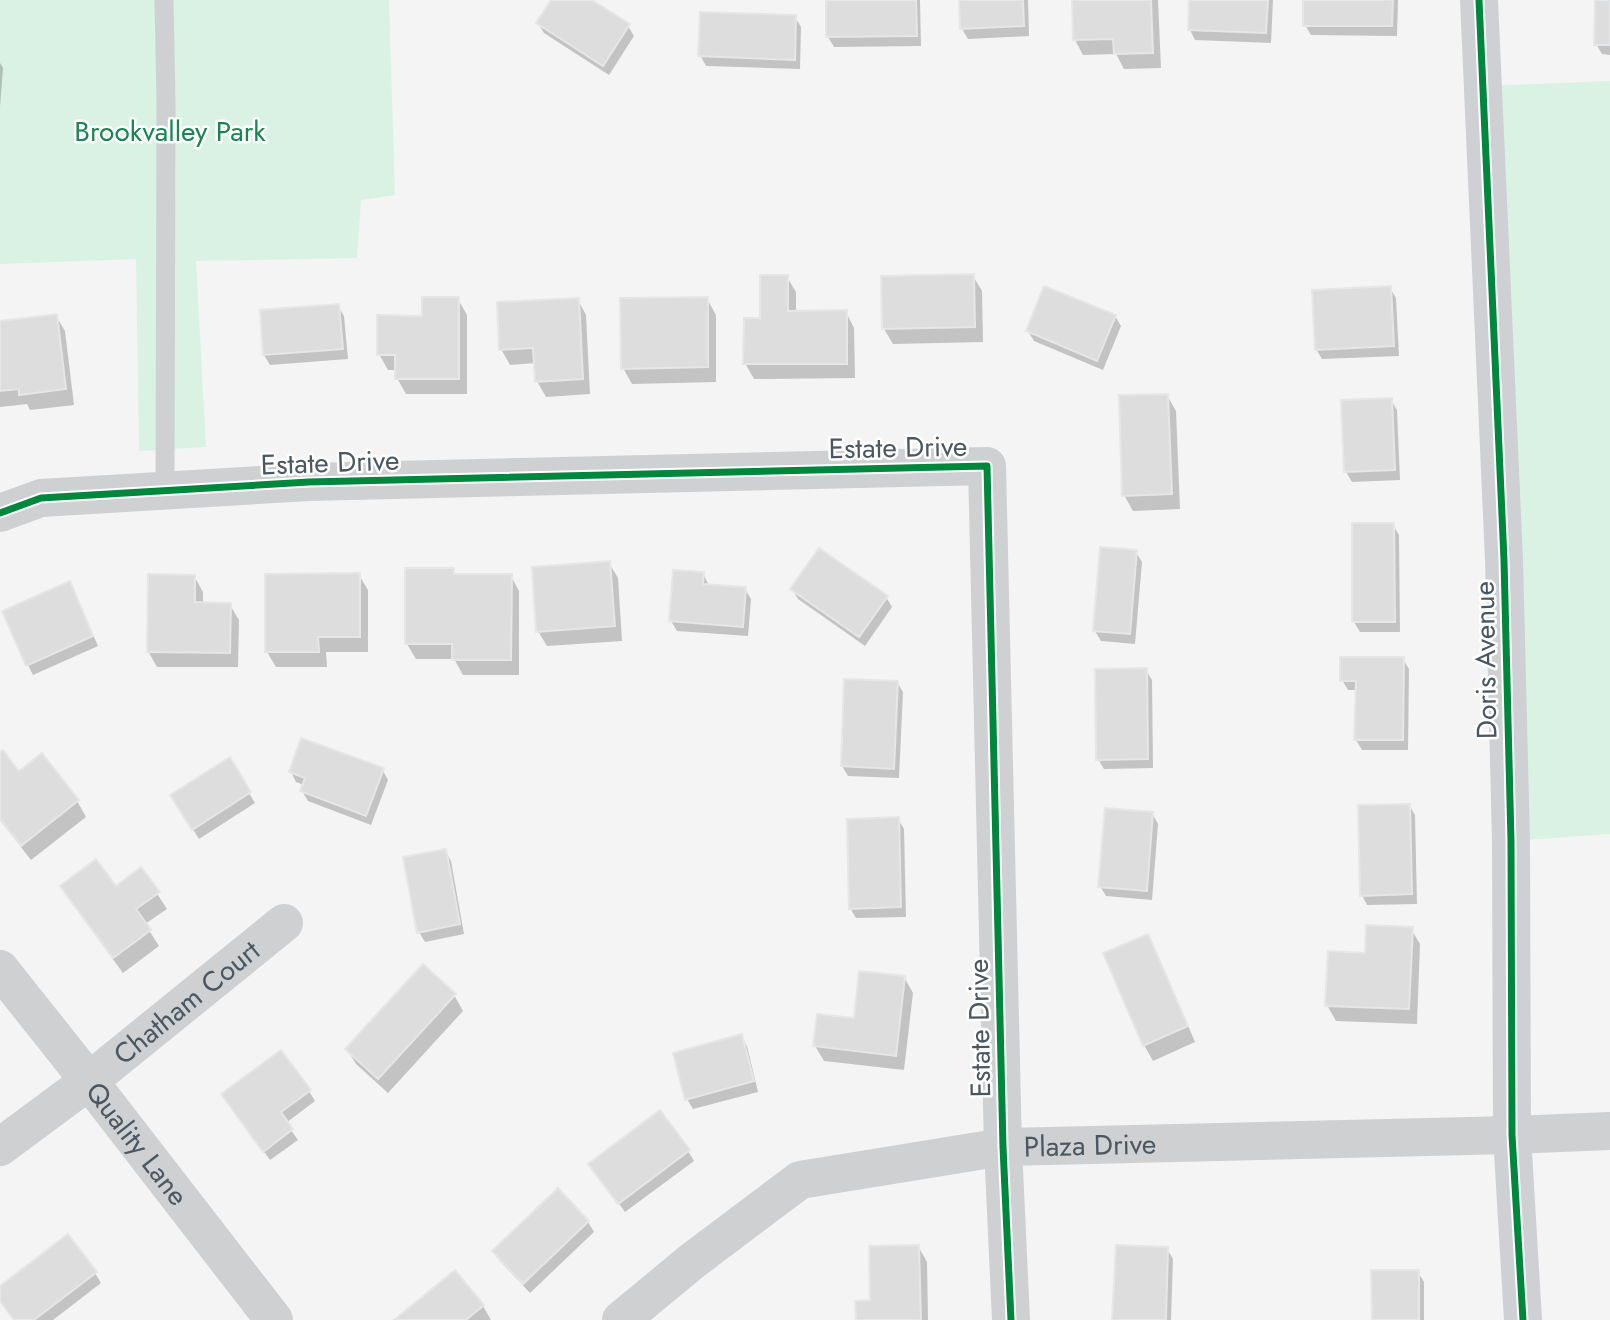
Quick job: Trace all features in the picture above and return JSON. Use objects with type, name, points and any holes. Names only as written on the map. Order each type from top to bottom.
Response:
[{"type":"street","name":"Doris Avenue","points":[[1479,0],[1504,560],[1511,841],[1512,1135],[1523,1320]]},
{"type":"street","name":"Estate Drive","points":[[0,513],[41,498],[309,482],[987,466],[1003,1147],[1011,1320]]},
{"type":"street","name":"Chatham Court","points":[[0,1147],[89,1081],[284,923]]},
{"type":"street","name":"Quality Lane","points":[[0,969],[274,1320]]},
{"type":"street","name":"Plaza Drive","points":[[621,1320],[691,1262],[800,1180],[1003,1147],[1610,1131]]},
{"type":"lane","points":[[164,0],[165,491]]},
{"type":"green space","name":"Brookvalley Park","points":[[0,0],[389,0],[395,195],[361,200],[357,258],[196,261],[206,447],[139,451],[136,259],[0,264]]},
{"type":"green space","points":[[1610,81],[1610,834],[1511,841],[1483,86]]},
{"type":"building","points":[[551,0],[592,0],[630,24],[603,66],[536,23]]},
{"type":"building","points":[[826,0],[916,0],[917,36],[826,37]]},
{"type":"building","points":[[959,0],[1023,0],[1024,26],[960,29]]},
{"type":"building","points":[[1072,0],[1151,0],[1153,53],[1114,54],[1113,39],[1073,40]]},
{"type":"building","points":[[1189,0],[1268,0],[1266,33],[1188,30]]},
{"type":"building","points":[[1303,0],[1393,0],[1392,26],[1303,26]]},
{"type":"building","points":[[1595,0],[1610,0],[1610,45],[1594,45]]},
{"type":"building","points":[[700,12],[796,15],[795,60],[698,56]]},
{"type":"building","points":[[974,274],[975,327],[882,329],[881,276]]},
{"type":"building","points":[[760,275],[788,275],[788,311],[847,310],[847,364],[743,364],[744,318],[760,318]]},
{"type":"building","points":[[1044,286],[1116,315],[1097,361],[1026,331]]},
{"type":"building","points":[[1391,286],[1394,346],[1315,350],[1312,290]]},
{"type":"building","points":[[422,297],[459,297],[459,379],[395,379],[395,355],[377,355],[377,315],[422,316]]},
{"type":"building","points":[[708,297],[708,367],[621,369],[620,298]]},
{"type":"building","points":[[579,298],[583,379],[535,382],[533,348],[499,350],[497,302]]},
{"type":"building","points":[[339,304],[343,349],[263,355],[260,310]]},
{"type":"building","points":[[57,314],[66,389],[19,395],[19,389],[0,391],[0,321]]},
{"type":"building","points":[[1168,394],[1172,494],[1122,496],[1119,395]]},
{"type":"building","points":[[1392,398],[1395,470],[1344,472],[1341,400]]},
{"type":"building","points":[[1352,523],[1394,523],[1395,622],[1352,622]]},
{"type":"building","points":[[1100,547],[1137,550],[1130,634],[1093,631]]},
{"type":"building","points":[[819,548],[888,596],[859,637],[790,589]]},
{"type":"building","points":[[610,561],[615,626],[536,632],[532,567]]},
{"type":"building","points":[[405,568],[454,568],[454,574],[512,574],[511,660],[452,660],[452,644],[405,644]]},
{"type":"building","points":[[673,570],[704,572],[703,584],[746,587],[743,627],[669,621]]},
{"type":"building","points":[[360,573],[360,637],[318,637],[319,652],[265,652],[265,574]]},
{"type":"building","points":[[148,574],[195,575],[195,602],[231,603],[230,653],[147,652]]},
{"type":"building","points":[[70,581],[93,636],[26,666],[2,611]]},
{"type":"building","points":[[1340,657],[1404,657],[1403,740],[1354,740],[1356,681],[1340,681]]},
{"type":"building","points":[[1147,668],[1148,759],[1096,760],[1095,669]]},
{"type":"building","points":[[844,679],[898,681],[894,769],[841,766]]},
{"type":"building","points":[[301,738],[384,768],[366,816],[300,791],[305,778],[289,772]]},
{"type":"building","points":[[3,750],[19,771],[42,753],[79,800],[21,846],[0,818],[0,752]]},
{"type":"building","points":[[230,757],[251,792],[192,830],[170,795]]},
{"type":"building","points":[[1410,804],[1412,894],[1360,896],[1358,805]]},
{"type":"building","points":[[1105,808],[1153,812],[1147,891],[1098,887]]},
{"type":"building","points":[[899,817],[901,907],[849,909],[847,819]]},
{"type":"building","points":[[446,849],[460,924],[417,933],[403,857]]},
{"type":"building","points":[[96,859],[116,886],[141,867],[160,892],[136,909],[151,930],[113,958],[60,886]]},
{"type":"building","points":[[1366,925],[1413,927],[1409,1009],[1325,1006],[1328,951],[1365,953]]},
{"type":"building","points":[[1148,934],[1188,1026],[1143,1046],[1103,953]]},
{"type":"building","points":[[423,964],[456,994],[378,1079],[345,1049]]},
{"type":"building","points":[[859,971],[905,976],[896,1056],[813,1046],[817,1014],[854,1018]]},
{"type":"building","points":[[742,1034],[754,1081],[685,1100],[673,1053]]},
{"type":"building","points":[[281,1050],[311,1090],[281,1112],[293,1129],[263,1152],[221,1094]]},
{"type":"building","points":[[660,1110],[690,1150],[618,1204],[588,1164]]},
{"type":"building","points":[[558,1188],[589,1221],[523,1284],[492,1251]]},
{"type":"building","points":[[68,1234],[97,1272],[34,1320],[14,1320],[0,1301],[0,1286]]},
{"type":"building","points":[[919,1245],[921,1320],[856,1320],[855,1301],[870,1300],[869,1246]]},
{"type":"building","points":[[1116,1245],[1168,1247],[1166,1320],[1112,1320]]},
{"type":"building","points":[[455,1270],[484,1305],[466,1320],[394,1320]]},
{"type":"building","points":[[1371,1270],[1419,1270],[1419,1320],[1372,1320]]},
{"type":"cycle path","points":[[1479,0],[1504,560],[1511,841],[1512,1135],[1523,1320]]},
{"type":"cycle path","points":[[0,513],[41,498],[309,482],[987,466],[1003,1147],[1011,1320]]}]
